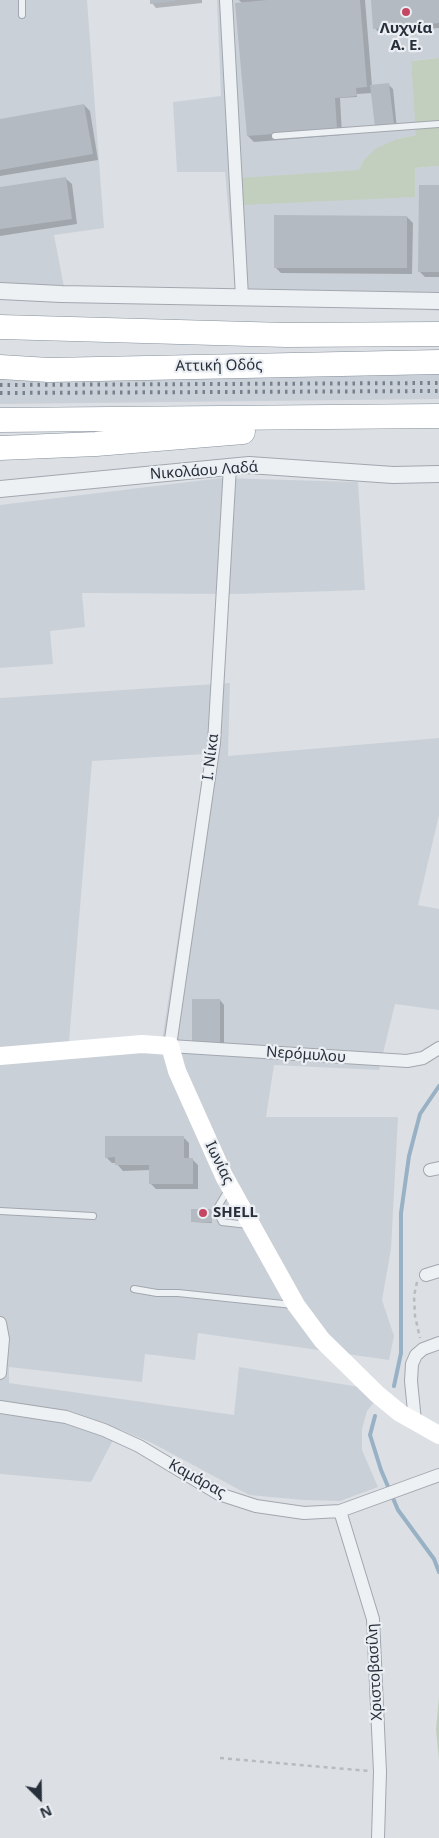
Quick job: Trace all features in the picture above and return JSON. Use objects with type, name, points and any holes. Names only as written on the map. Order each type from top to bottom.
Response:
[{"type":"highway","points":[[0,327],[277,335],[439,334]]},
{"type":"highway","name":"Αττική Οδός","points":[[0,367],[50,370],[439,362]]},
{"type":"highway","points":[[0,420],[439,416]]},
{"type":"highway","points":[[0,448],[96,444],[252,432],[351,417]]},
{"type":"main road","points":[[0,1056],[142,1044],[170,1046]]},
{"type":"main road","name":"Ιωνίας","points":[[170,1046],[177,1071],[230,1187],[296,1305],[322,1340],[377,1394],[407,1417],[439,1435]]},
{"type":"street","points":[[226,0],[242,297]]},
{"type":"street","points":[[0,291],[61,294],[439,301]]},
{"type":"street","name":"Νικολάου Λαδά","points":[[0,490],[249,465],[393,475],[439,474]]},
{"type":"street","name":"Ι. Νίκα","points":[[170,1046],[214,743],[230,466]]},
{"type":"street","name":"Νερόμυλου","points":[[170,1046],[407,1061],[423,1058],[439,1048]]},
{"type":"street","points":[[426,1275],[439,1270]]},
{"type":"street","points":[[0,1323],[3,1339],[0,1373]]},
{"type":"street","points":[[407,1417],[412,1364],[416,1355],[423,1349],[439,1343]]},
{"type":"street","name":"Καμάρας","points":[[0,1407],[66,1418],[104,1430],[139,1446],[219,1494],[256,1506],[304,1513],[340,1511],[439,1475]]},
{"type":"street","name":"Χριστοβασίλη","points":[[340,1511],[373,1619],[380,1772],[378,1838]]},
{"type":"lane","points":[[22,0],[22,15]]},
{"type":"lane","points":[[275,136],[439,124]]},
{"type":"lane","points":[[230,1187],[216,1210],[222,1222],[252,1226]]},
{"type":"lane","points":[[0,1210],[93,1216]]},
{"type":"lane","points":[[134,1289],[157,1293],[178,1293],[296,1305]]},
{"type":"path","points":[[423,1349],[417,1328],[414,1296],[416,1282],[420,1277],[426,1275]]},
{"type":"path","points":[[220,1758],[380,1772]]},
{"type":"shaded area","points":[[0,0],[87,0],[104,228],[54,235],[65,292],[0,284]]},
{"type":"shaded area","points":[[217,0],[439,0],[439,58],[411,61],[417,135],[397,139],[415,168],[439,166],[439,311],[236,294],[225,172],[177,172],[173,102],[221,96]]},
{"type":"shaded area","points":[[439,372],[439,399],[0,404],[0,376]]},
{"type":"shaded area","points":[[221,478],[358,482],[365,590],[235,594],[82,593],[85,627],[50,631],[53,664],[0,668],[0,505]]},
{"type":"shaded area","points":[[230,683],[228,756],[439,738],[439,815],[418,905],[439,909],[439,1010],[395,1004],[379,1070],[274,1065],[266,1117],[398,1117],[391,1249],[382,1300],[394,1336],[389,1360],[198,1333],[195,1360],[145,1354],[142,1382],[9,1367],[9,1383],[234,1415],[239,1367],[383,1391],[367,1411],[362,1429],[362,1450],[378,1487],[340,1501],[249,1495],[152,1443],[119,1429],[91,1482],[0,1474],[0,698]],"holes":[[[206,754],[162,1041],[69,1042],[92,761]]]},
{"type":"green space","points":[[439,58],[439,166],[415,168],[415,197],[242,205],[241,178],[359,170],[364,160],[375,149],[397,139],[416,135],[411,61]]},
{"type":"green space","points":[[439,1696],[439,1760],[436,1730]]},
{"type":"building","points":[[150,0],[175,0],[175,1],[150,4]]},
{"type":"building","points":[[267,0],[360,0],[367,87],[356,88],[357,96],[335,98],[337,129],[247,136],[235,3]]},
{"type":"building","name":"Λυχνία A. E.","points":[[371,0],[439,0],[439,23],[373,29]]},
{"type":"building","points":[[389,83],[394,125],[375,127],[370,85]]},
{"type":"building","points":[[84,104],[93,154],[0,170],[0,119]]},
{"type":"building","points":[[66,177],[72,219],[0,229],[0,187]]},
{"type":"building","points":[[419,185],[439,185],[439,272],[418,272]]},
{"type":"building","points":[[274,215],[407,216],[407,268],[274,268]]},
{"type":"building","points":[[192,999],[220,999],[220,1047],[192,1047]]},
{"type":"building","points":[[105,1136],[184,1136],[184,1158],[193,1158],[193,1184],[149,1184],[149,1165],[115,1165],[115,1157],[105,1158]]},
{"type":"building","points":[[191,1209],[212,1209],[212,1222],[191,1222]]},
{"type":"waterway","points":[[394,1386],[401,1353],[401,1213],[409,1156],[420,1114],[439,1086]]},
{"type":"waterway","points":[[375,1416],[370,1435],[381,1470],[398,1510],[434,1559],[439,1572]]},
{"type":"railway","points":[[0,385],[439,383]]},
{"type":"railway","points":[[0,393],[439,391]]},
{"type":"place","name":"Λυχνία A. E.","points":[[406,12]]},
{"type":"place","name":"SHELL","points":[[203,1213]]}]
